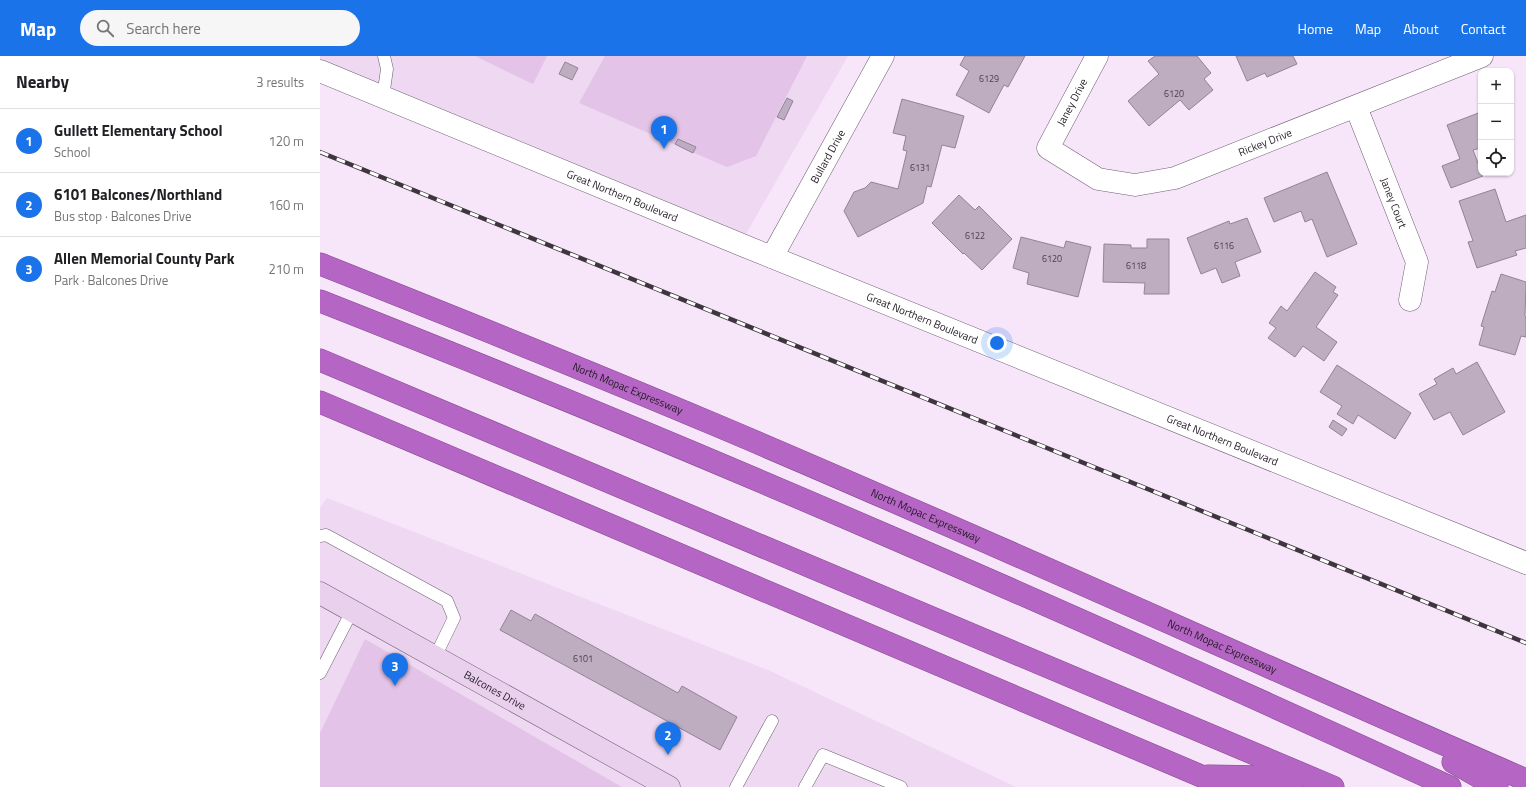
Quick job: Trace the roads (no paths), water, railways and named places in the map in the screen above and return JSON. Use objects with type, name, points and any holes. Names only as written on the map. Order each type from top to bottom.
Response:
[{"type":"highway","name":"North Mopac Expressway","points":[[320,264],[498,335],[718,426],[922,514],[1526,780]]},
{"type":"highway","points":[[320,301],[629,426],[917,548],[1238,690],[1450,787]]},
{"type":"highway","points":[[320,360],[1333,787]]},
{"type":"highway","points":[[320,402],[1227,787]]},
{"type":"highway","points":[[1355,706],[1497,787]]},
{"type":"highway","points":[[1201,776],[1267,777],[1292,787]]},
{"type":"main road","name":"Balcones Drive","points":[[320,593],[669,787]]},
{"type":"street","name":"Bullard Drive","points":[[772,258],[883,56]]},
{"type":"street","name":"Janey Drive","points":[[1048,148],[1097,56]]},
{"type":"street","name":"Rickey Drive","points":[[1048,148],[1098,179],[1136,185],[1175,178],[1482,56]]},
{"type":"street","name":"Great Northern Boulevard","points":[[320,71],[772,258],[1526,563]]},
{"type":"street","name":"Janey Court","points":[[1356,107],[1417,262],[1410,300]]},
{"type":"lane","points":[[383,97],[387,69],[384,56]]},
{"type":"lane","points":[[320,536],[326,535],[447,601],[454,618],[435,657]]},
{"type":"lane","points":[[320,673],[352,611]]},
{"type":"lane","points":[[736,787],[772,721]]},
{"type":"lane","points":[[805,787],[823,755],[901,787]]},
{"type":"railway","points":[[320,152],[1526,643]]},
{"type":"place","name":"Gullett Elementary School","points":[[664,149]]},
{"type":"place","name":"Allen Memorial County Park","points":[[395,686]]},
{"type":"place","name":"6101 Balcones/Northland","points":[[668,755]]}]
